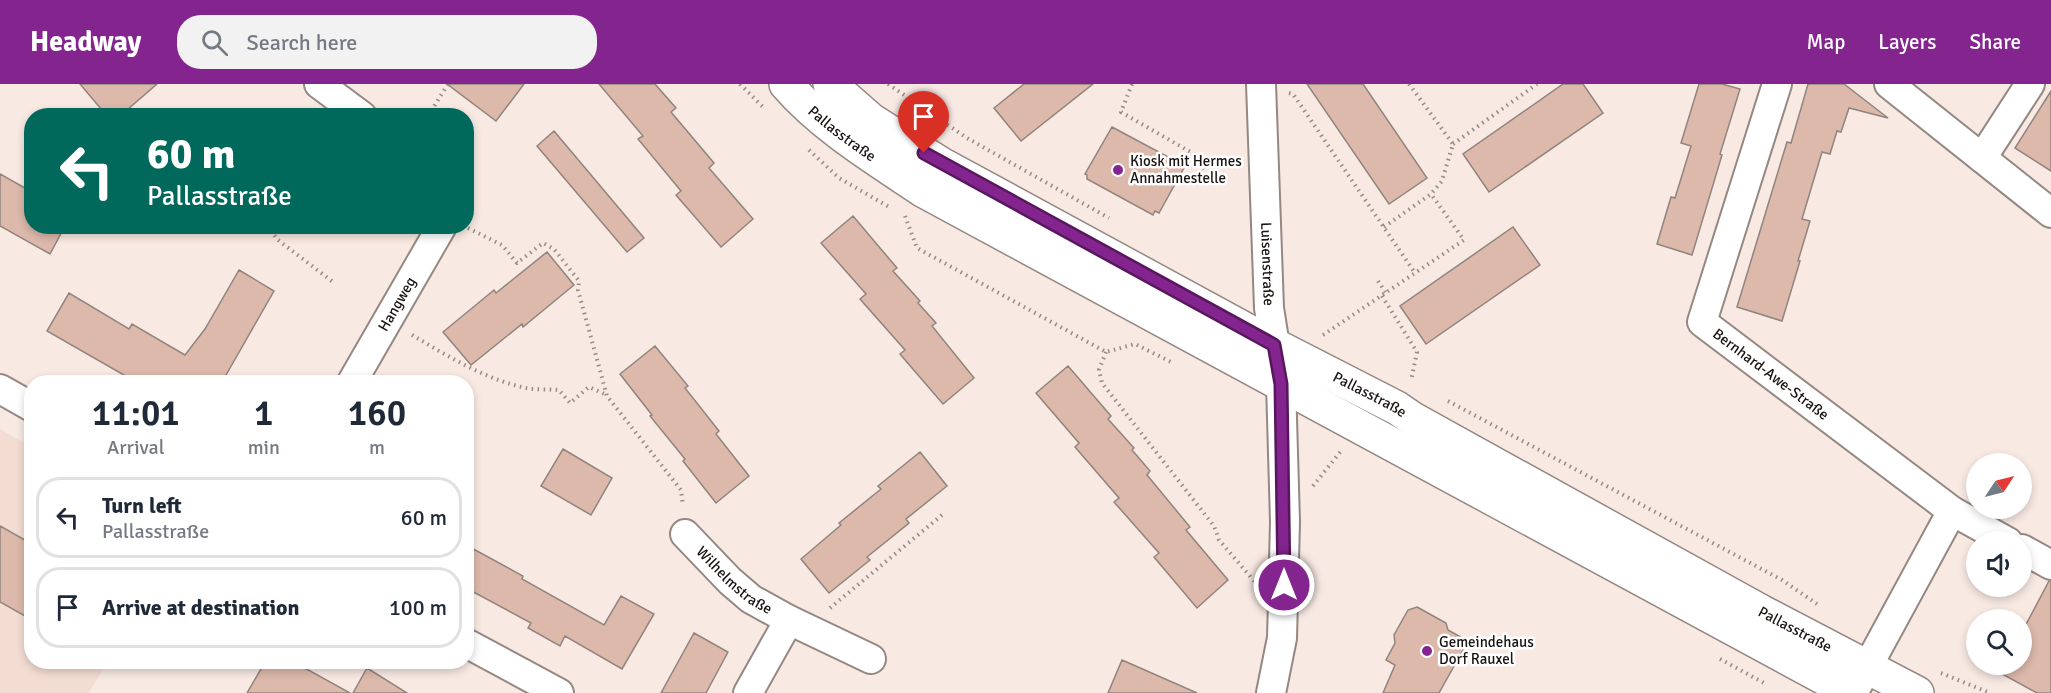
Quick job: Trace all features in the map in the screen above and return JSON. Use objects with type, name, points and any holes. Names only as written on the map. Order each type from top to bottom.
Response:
[{"type":"main road","name":"Pallasstraße","points":[[786,84],[855,145],[924,191],[1281,384],[1857,684],[1928,682]]},
{"type":"main road","name":"Pallasstraße","points":[[830,84],[871,120],[941,164],[1274,345],[1397,408],[1413,419],[1752,606],[1857,684]]},
{"type":"street","points":[[319,84],[351,108]]},
{"type":"street","name":"Bernhard-Awe-Straße","points":[[1777,84],[1702,322],[1952,511],[1988,531]]},
{"type":"street","points":[[1889,84],[2051,213]]},
{"type":"street","points":[[1982,158],[2030,84]]},
{"type":"street","name":"Luisenstraße","points":[[1261,87],[1269,308],[1281,384],[1284,585],[1282,638],[1271,693]]},
{"type":"street","name":"Hangweg","points":[[356,375],[437,234]]},
{"type":"street","points":[[0,389],[24,402]]},
{"type":"street","points":[[1857,684],[1952,511]]},
{"type":"street","name":"Wilhelmstraße","points":[[685,534],[729,581],[744,593],[801,625],[871,659]]},
{"type":"street","points":[[2032,554],[2051,564]]},
{"type":"street","name":"Wilhelmstraße","points":[[747,693],[801,625]]},
{"type":"street","points":[[474,647],[559,693]]},
{"type":"path","points":[[434,108],[448,84]]},
{"type":"path","points":[[740,84],[765,109]]},
{"type":"path","points":[[888,84],[967,138],[1113,220]]},
{"type":"path","points":[[1132,84],[1121,112],[1194,154],[1203,170]]},
{"type":"path","points":[[1409,84],[1453,144]]},
{"type":"path","points":[[1384,227],[1431,194],[1442,181],[1453,144],[1537,84]]},
{"type":"path","points":[[1261,87],[1293,94],[1415,273]]},
{"type":"path","points":[[806,148],[839,178],[906,217],[917,248],[1106,352],[1135,344],[1177,365]]},
{"type":"path","points":[[1333,341],[1322,336],[1464,240],[1431,194]]},
{"type":"path","points":[[474,231],[502,245],[517,263],[543,243],[554,249],[579,281],[578,290],[607,396],[681,490],[685,534]]},
{"type":"path","points":[[273,234],[333,282]]},
{"type":"path","points":[[1378,281],[1417,352],[1411,382]]},
{"type":"path","points":[[388,321],[462,364],[496,379],[527,388],[559,390],[570,403],[590,387],[607,396]]},
{"type":"path","points":[[1106,352],[1100,370],[1102,383],[1214,526],[1219,540],[1258,585],[1284,585]]},
{"type":"path","points":[[1401,377],[1419,386]]},
{"type":"path","points":[[1444,399],[1782,580],[1820,606]]},
{"type":"path","points":[[801,625],[826,611],[942,515]]},
{"type":"path","points":[[1928,682],[1990,693]]},
{"type":"shaded area","points":[[0,429],[24,443],[24,669],[103,669],[89,693],[0,693]]},
{"type":"building","points":[[80,84],[157,84],[129,108],[100,108]]},
{"type":"building","points":[[447,84],[524,84],[496,121]]},
{"type":"building","points":[[599,84],[655,84],[676,108],[671,112],[714,163],[709,168],[753,219],[721,247],[676,195],[681,191],[638,139],[643,136]]},
{"type":"building","points":[[1024,84],[1093,84],[1021,141],[994,108]]},
{"type":"building","points":[[1307,84],[1363,84],[1427,178],[1389,204]]},
{"type":"building","points":[[1563,84],[1583,84],[1603,113],[1489,192],[1463,154]]},
{"type":"building","points":[[1699,84],[1722,84],[1740,89],[1692,255],[1657,244],[1671,197],[1675,198],[1691,146],[1681,143]]},
{"type":"building","points":[[1808,84],[1844,84],[1888,118],[1849,108],[1841,132],[1837,131],[1830,154],[1822,152],[1802,219],[1810,221],[1782,321],[1737,307],[1787,142],[1791,143]]},
{"type":"building","points":[[2051,91],[2051,171],[2015,148]]},
{"type":"building","points":[[1112,127],[1185,166],[1159,213],[1155,211],[1153,215],[1087,179],[1085,174]]},
{"type":"building","points":[[554,131],[644,238],[627,252],[537,146]]},
{"type":"building","points":[[0,174],[24,188],[24,234],[61,234],[50,254],[0,226]]},
{"type":"building","points":[[853,216],[897,268],[893,271],[920,301],[918,303],[936,323],[932,326],[974,378],[943,404],[900,354],[905,350],[860,299],[866,294],[821,243]]},
{"type":"building","points":[[1513,227],[1540,265],[1426,344],[1400,306]]},
{"type":"building","points":[[547,252],[574,285],[523,327],[522,324],[471,365],[443,332],[494,290],[496,293]]},
{"type":"building","points":[[239,270],[274,291],[226,375],[124,375],[47,331],[69,293],[129,329],[132,324],[185,355],[205,329]]},
{"type":"building","points":[[655,346],[688,386],[685,388],[719,431],[716,434],[749,476],[716,503],[620,374]]},
{"type":"building","points":[[1068,366],[1111,416],[1108,419],[1134,448],[1132,450],[1150,471],[1147,475],[1190,527],[1186,530],[1228,580],[1197,608],[1154,557],[1159,553],[1114,502],[1119,498],[1075,447],[1079,443],[1036,393]]},
{"type":"building","points":[[563,449],[612,478],[591,515],[541,486]]},
{"type":"building","points":[[920,452],[947,486],[906,519],[909,523],[867,557],[870,560],[829,593],[801,559],[841,525],[839,523],[881,489],[878,486]]},
{"type":"building","points":[[0,526],[24,540],[24,616],[0,602]]},
{"type":"building","points":[[474,549],[604,625],[621,596],[654,614],[622,669],[565,636],[560,646],[528,628],[531,623],[474,592]]},
{"type":"building","points":[[2051,581],[2051,693],[2037,693],[2004,675],[2032,675],[2032,613]]},
{"type":"building","name":"Gemeindehaus Dorf Rauxel","points":[[1417,607],[1446,623],[1448,630],[1468,641],[1439,693],[1383,693],[1395,665],[1386,660],[1395,643],[1394,635],[1408,610]]},
{"type":"building","points":[[694,633],[728,652],[706,693],[661,693]]},
{"type":"building","points":[[1122,660],[1197,693],[1108,693]]},
{"type":"building","points":[[261,669],[307,669],[350,693],[247,693]]},
{"type":"building","points":[[366,669],[369,669],[407,693],[353,693]]},
{"type":"place","name":"Kiosk mit Hermes Annahmestelle","points":[[1118,170]]},
{"type":"place","name":"Gemeindehaus Dorf Rauxel","points":[[1427,651]]},
{"type":"route","points":[[924,153],[1274,345],[1281,384],[1285,522],[1284,585]]}]
